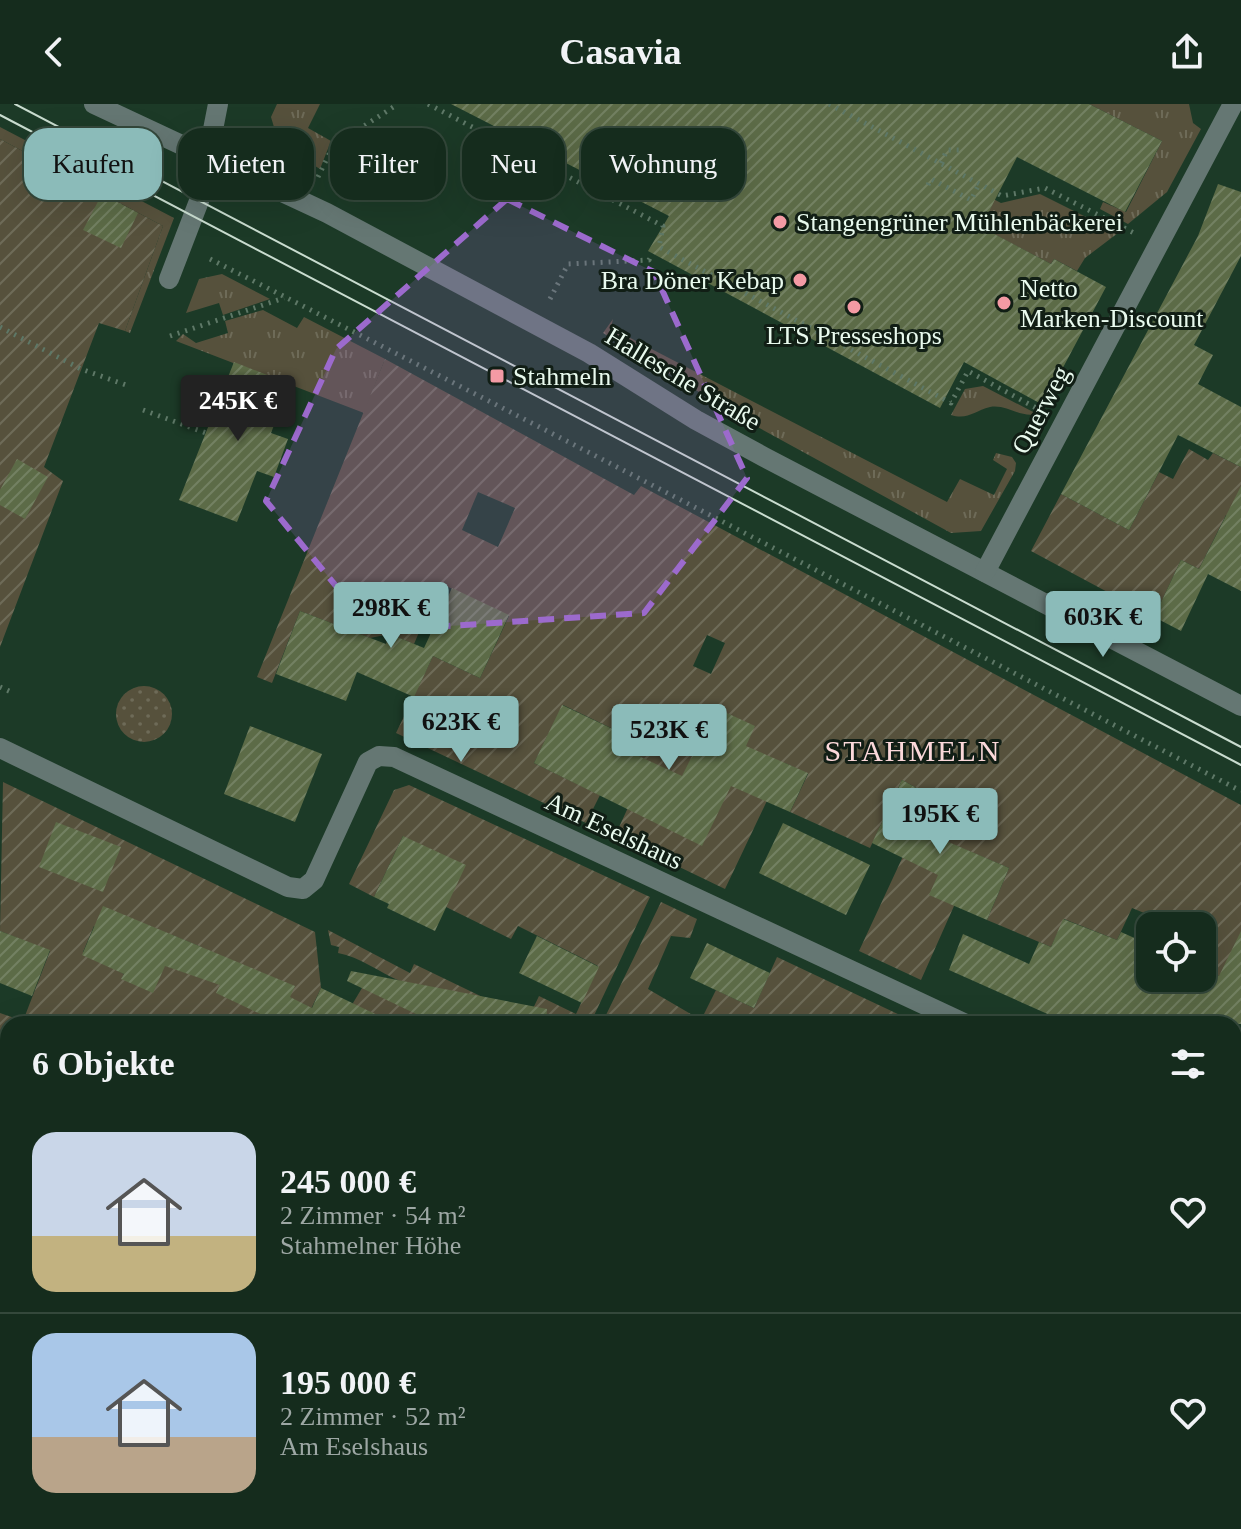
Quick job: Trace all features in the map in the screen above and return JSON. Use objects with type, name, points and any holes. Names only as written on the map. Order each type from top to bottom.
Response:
[{"type":"street","name":"Hallesche Straße","points":[[94,104],[178,143]]},
{"type":"street","points":[[212,128],[218,104]]},
{"type":"street","name":"Querweg","points":[[985,572],[1233,104]]},
{"type":"street","points":[[169,279],[199,200]]},
{"type":"street","name":"Hallesche Straße","points":[[300,200],[589,353],[696,420],[1241,706]]},
{"type":"street","name":"Am Eselshaus","points":[[0,748],[288,887],[303,889],[314,880],[368,762],[379,756],[394,757],[949,1016]]},
{"type":"path","points":[[317,178],[333,146],[398,104]]},
{"type":"path","points":[[428,104],[663,226],[659,247],[951,403],[968,371],[1038,409]]},
{"type":"path","points":[[829,104],[1002,196],[1045,188],[1120,226]]},
{"type":"path","points":[[940,164],[947,150],[963,150]]},
{"type":"path","points":[[928,185],[931,179],[971,200],[979,184]]},
{"type":"path","points":[[550,299],[568,264],[649,260],[652,253]]},
{"type":"path","points":[[210,259],[634,473],[799,563],[1241,791]]},
{"type":"path","points":[[170,336],[285,297]]},
{"type":"path","points":[[0,327],[81,369],[126,385]]},
{"type":"path","points":[[143,410],[206,433]]},
{"type":"path","points":[[0,687],[11,692]]},
{"type":"highlighted area","points":[[507,199],[654,272],[747,478],[644,613],[373,631],[266,501],[336,349]]},
{"type":"green space","points":[[277,104],[320,104],[308,128],[274,128],[271,117]]},
{"type":"green space","points":[[1089,104],[1189,104],[1193,123],[1201,129],[1167,192],[1128,224],[1100,209],[1103,202],[1126,212],[1162,141]]},
{"type":"green space","points":[[0,127],[24,140],[24,152],[0,139]]},
{"type":"green space","points":[[314,131],[330,140],[320,169],[314,165]]},
{"type":"green space","points":[[0,139],[24,152],[24,200],[114,200],[163,226],[125,331],[99,323],[44,467],[63,481],[0,647]]},
{"type":"green space","points":[[980,192],[1001,203],[1040,194],[1118,233],[1085,258],[1077,271],[1054,259],[1051,264],[969,221]]},
{"type":"green space","points":[[114,200],[140,200],[174,218],[130,333],[125,331],[163,226]]},
{"type":"green space","points":[[222,274],[270,299],[223,315],[219,303],[186,313],[199,279]]},
{"type":"green space","points":[[263,310],[297,328],[304,317],[385,359],[364,413],[176,341],[183,334],[196,343],[228,333],[225,321]]},
{"type":"green space","points":[[613,319],[611,328],[947,502],[960,479],[994,495],[1007,469],[993,460],[996,453],[1012,457],[1016,463],[1015,471],[981,531],[951,533],[743,419],[603,333]]},
{"type":"green space","points":[[385,359],[634,495],[641,486],[1241,805],[1241,967],[1216,975],[1216,912],[1142,912],[1132,908],[1117,940],[1064,919],[1051,947],[987,920],[1009,868],[952,844],[954,906],[921,980],[859,951],[931,796],[902,780],[870,848],[790,812],[808,774],[785,763],[725,889],[615,836],[641,779],[622,769],[636,740],[563,705],[534,763],[600,795],[586,823],[396,733],[433,656],[480,678],[509,616],[440,583],[414,644],[390,634],[370,638],[300,611],[272,683],[257,677]],"holes":[[[478,492],[515,508],[498,547],[462,530]],[[707,635],[725,643],[711,674],[693,666]]]},
{"type":"green space","points":[[983,386],[1037,414],[990,407],[967,416],[951,415],[965,389]]},
{"type":"green space","points":[[1189,449],[1208,460],[1213,453],[1241,467],[1241,522],[1226,515],[1199,569],[1181,560],[1154,617],[1031,551],[1061,494],[1129,530],[1159,472],[1173,479]]},
{"type":"green space","points":[[144,686],[164,694],[172,714],[164,734],[144,742],[124,734],[116,714],[124,694]]},
{"type":"green space","points":[[3,782],[315,932],[321,988],[308,1016],[25,1016],[50,951],[0,931]],"holes":[[[94,926],[112,934],[172,935],[201,947],[165,966],[122,978],[124,974],[83,952]]]},
{"type":"green space","points":[[409,785],[650,897],[594,1016],[529,1016],[539,996],[576,1014],[598,966],[518,926],[511,939],[446,907],[403,836],[374,897],[349,884],[394,790]]},
{"type":"green space","points":[[661,902],[697,919],[690,938],[671,936],[648,989],[694,1016],[606,1015]]},
{"type":"green space","points":[[328,930],[410,973],[414,964],[522,1016],[358,1016],[353,1003],[362,988],[400,981],[362,961],[338,953],[339,947],[331,945]]},
{"type":"green space","points":[[777,957],[902,1016],[703,1016],[716,990],[754,1008]]},
{"type":"building","points":[[451,104],[1089,104],[1162,141],[1125,212],[1017,157],[981,227],[1051,264],[1054,259],[1106,287],[1043,405],[964,362],[940,408],[648,251],[669,216],[638,200],[745,200],[745,128],[581,128],[581,171],[565,163],[565,128],[498,128]]},
{"type":"building","points":[[1218,184],[1241,192],[1241,256],[1194,345],[1213,355],[1198,384],[1241,407],[1241,467],[1178,435],[1129,530],[1061,494],[1198,236]]},
{"type":"building","points":[[99,200],[113,200],[138,213],[121,248],[83,230]]},
{"type":"building","points":[[234,362],[290,384],[271,433],[288,439],[274,477],[257,471],[237,522],[179,500]]},
{"type":"building","points":[[17,459],[48,477],[25,519],[0,505],[0,490]]},
{"type":"building","points":[[1241,486],[1241,591],[1208,574],[1181,631],[1154,617],[1181,560],[1199,569]]},
{"type":"building","points":[[452,588],[509,615],[480,678],[433,656],[414,697],[357,672],[346,701],[276,674],[300,611],[386,644],[390,634],[424,648]]},
{"type":"building","points":[[562,705],[636,740],[630,752],[682,776],[716,708],[755,726],[746,746],[808,773],[790,812],[731,786],[702,846],[534,763]]},
{"type":"building","points":[[250,726],[322,754],[295,822],[224,794]]},
{"type":"building","points":[[902,780],[931,796],[916,828],[1009,868],[987,920],[929,895],[938,875],[872,843]]},
{"type":"building","points":[[56,822],[121,847],[103,892],[39,867]]},
{"type":"building","points":[[783,823],[870,865],[846,915],[759,873]]},
{"type":"building","points":[[403,836],[466,865],[435,931],[387,908],[389,904],[374,897]]},
{"type":"building","points":[[103,906],[295,986],[290,997],[312,1008],[321,988],[379,1016],[264,1016],[216,993],[220,985],[165,966],[153,993],[121,979],[124,974],[82,955]]},
{"type":"building","points":[[1063,919],[1117,940],[1121,932],[1136,939],[1136,992],[1216,992],[1216,975],[1219,976],[1241,931],[1241,1016],[1052,1016],[949,970],[963,934],[1029,964],[1039,942],[1051,947]]},
{"type":"building","points":[[0,931],[50,950],[32,996],[0,983]]},
{"type":"building","points":[[537,936],[599,967],[582,1003],[519,973]]},
{"type":"building","points":[[707,943],[770,973],[754,1008],[690,978]]},
{"type":"building","points":[[351,971],[547,1009],[547,1016],[420,1016],[347,981]]},
{"type":"tram line","points":[[15,104],[1241,747]]},
{"type":"tram line","points":[[0,115],[1241,765]]},
{"type":"place","name":"Stangengrüner Mühlenbäckerei","points":[[780,222]]},
{"type":"place","name":"Bra Döner Kebap","points":[[800,280]]},
{"type":"place","name":"Netto Marken-Discount","points":[[1004,303]]},
{"type":"place","name":"LTS Presseshops","points":[[854,307]]},
{"type":"place","name":"Stahmeln","points":[[497,376]]},
{"type":"district","name":"STAHMELN","points":[[913,750]]}]
